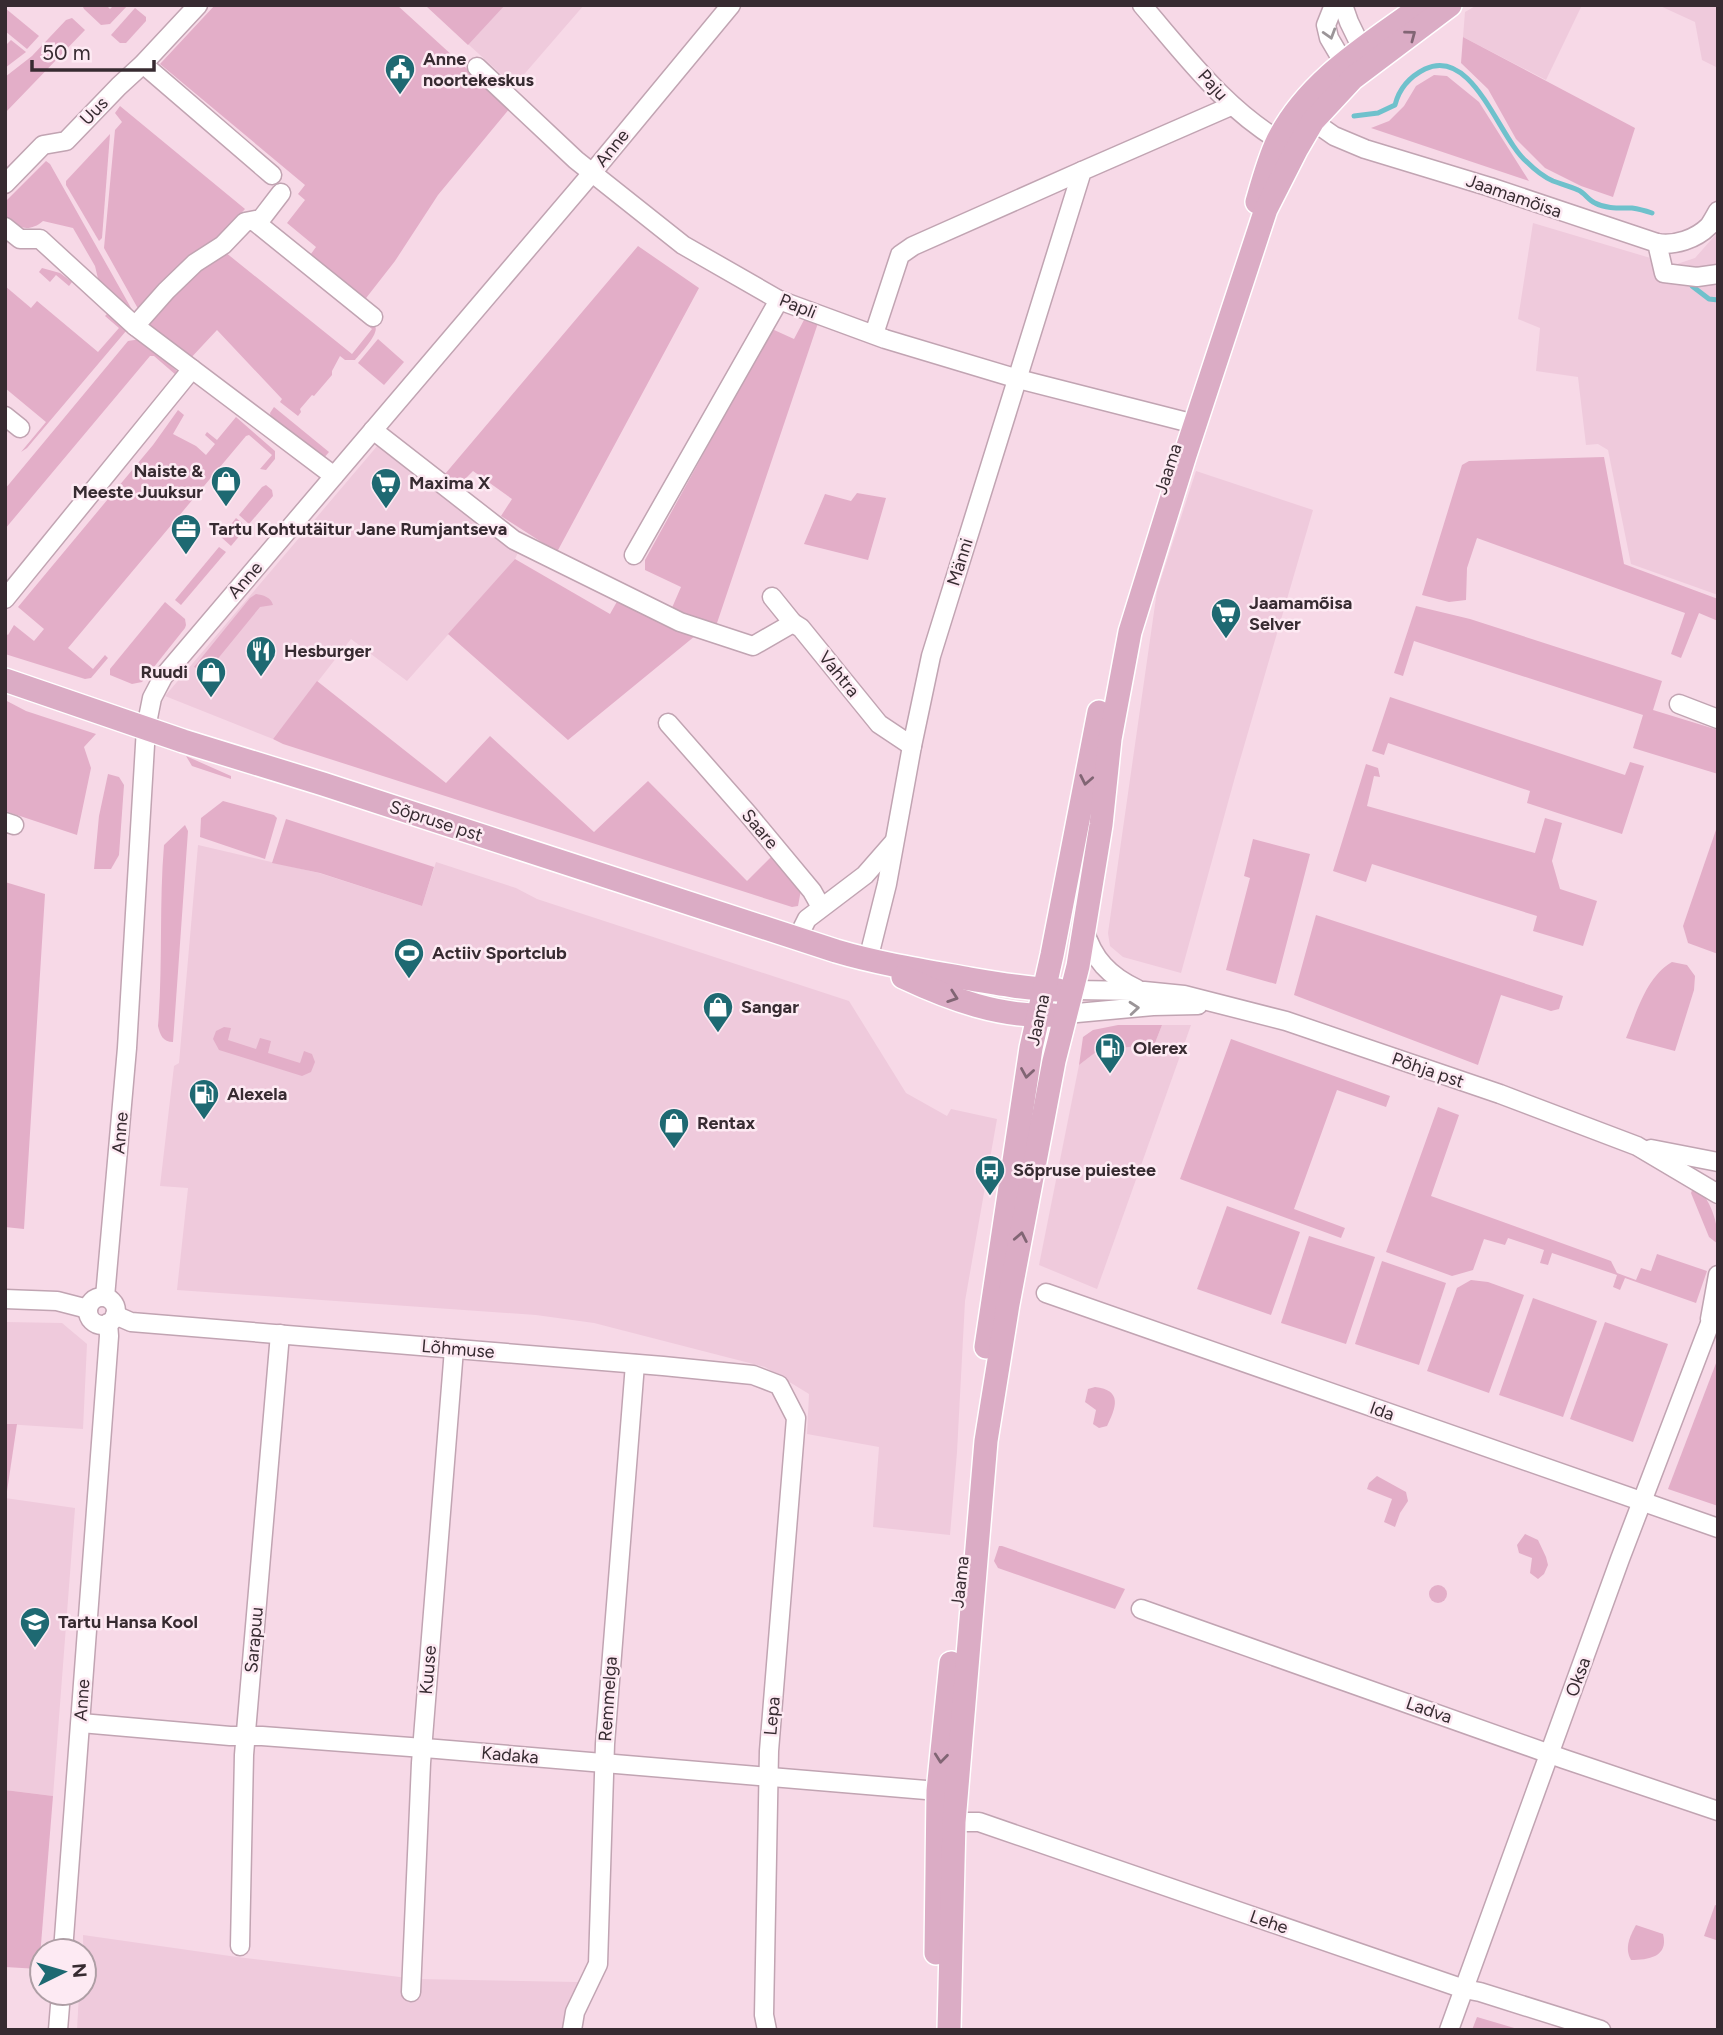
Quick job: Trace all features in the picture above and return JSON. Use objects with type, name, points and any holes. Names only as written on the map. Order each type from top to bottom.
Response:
[{"type":"main road","points":[[1357,63],[1423,5]]},
{"type":"main road","name":"Jaama","points":[[949,2030],[946,1822],[939,1791],[974,1440],[990,1313],[1031,1048],[1118,632],[1183,421],[1287,145],[1327,76],[1357,63],[1450,5]]},
{"type":"main road","name":"Jaama","points":[[935,2030],[946,1822],[986,1441],[1008,1304],[1054,1061],[1084,929],[1101,825],[1110,739],[1130,632],[1287,145]]},
{"type":"main road","name":"Sõpruse pst","points":[[5,680],[146,728],[868,960],[1044,990],[1072,990]]},
{"type":"main road","name":"Sõpruse pst","points":[[868,960],[947,995],[1003,1013],[1039,1016],[1066,1014]]},
{"type":"street","name":"Uus","points":[[5,184],[43,145],[66,141],[198,5]]},
{"type":"street","name":"Anne","points":[[105,1297],[127,1048],[146,728],[152,698],[163,677],[592,173],[731,5]]},
{"type":"street","name":"Paju","points":[[1142,5],[1231,106],[1259,129],[1287,145]]},
{"type":"street","points":[[1334,5],[1326,25],[1329,37],[1357,63]]},
{"type":"street","points":[[1343,5],[1357,63]]},
{"type":"street","points":[[143,64],[272,175]]},
{"type":"street","name":"Papli","points":[[477,67],[592,173],[684,245],[779,300],[874,334],[1017,379],[1183,421]]},
{"type":"street","points":[[874,334],[900,255],[913,246],[1231,106]]},
{"type":"street","name":"Jaamamõisa","points":[[1305,116],[1334,136],[1365,149],[1490,187],[1657,243]]},
{"type":"street","name":"Männi","points":[[868,960],[887,884],[931,656],[1082,171]]},
{"type":"street","points":[[135,326],[194,263],[223,245],[245,222],[261,219],[281,193]]},
{"type":"street","points":[[1718,211],[1709,226],[1690,239],[1667,245],[1657,243],[1664,273],[1697,277],[1718,274]]},
{"type":"street","points":[[254,221],[373,317]]},
{"type":"street","points":[[5,227],[20,239],[40,239],[135,326],[334,476]]},
{"type":"street","points":[[634,555],[779,300]]},
{"type":"street","points":[[5,599],[192,369]]},
{"type":"street","points":[[5,416],[20,428]]},
{"type":"street","points":[[373,430],[514,540],[680,622],[753,646],[793,623]]},
{"type":"street","name":"Vahtra","points":[[772,597],[793,623],[801,628],[879,724],[912,746]]},
{"type":"street","points":[[1679,704],[1718,719]]},
{"type":"street","name":"Saare","points":[[668,723],[812,891],[821,907]]},
{"type":"street","points":[[797,939],[807,919],[864,875],[893,843]]},
{"type":"street","points":[[864,875],[878,877],[887,884]]},
{"type":"street","points":[[1084,929],[1089,945],[1104,967],[1122,981],[1144,991]]},
{"type":"street","name":"Põhja pst","points":[[1072,990],[1144,991],[1184,995],[1286,1021],[1500,1094],[1637,1146],[1718,1162]]},
{"type":"street","name":"Põhja pst","points":[[1066,1014],[1215,1003]]},
{"type":"street","name":"Põhja pst","points":[[1637,1146],[1718,1194]]},
{"type":"street","name":"Oksa","points":[[1709,1326],[1718,1275]]},
{"type":"street","name":"Ida","points":[[1046,1293],[1718,1528]]},
{"type":"street","points":[[105,1297],[115,1306],[111,1319],[100,1324],[92,1321],[88,1309],[96,1298],[105,1297]]},
{"type":"street","points":[[5,1299],[57,1301],[88,1309]]},
{"type":"street","name":"Oksa","points":[[1449,2030],[1643,1502],[1718,1308]]},
{"type":"street","name":"Anne","points":[[64,1937],[111,1319]]},
{"type":"street","name":"Lõhmuse","points":[[111,1319],[753,1375],[779,1385],[789,1404]]},
{"type":"street","name":"Sarapuu","points":[[240,1946],[246,1736],[280,1334]]},
{"type":"street","name":"Kuuse","points":[[411,1992],[422,1748],[454,1349]]},
{"type":"street","name":"Remmelga","points":[[572,2030],[575,2012],[598,1964],[604,1763],[635,1363]]},
{"type":"street","name":"Lepa","points":[[767,2030],[764,2015],[769,1751],[796,1418],[789,1404]]},
{"type":"street","name":"Ladva","points":[[1141,1609],[1718,1811]]},
{"type":"street","name":"Kadaka","points":[[80,1723],[230,1736],[262,1735],[939,1791]]},
{"type":"street","name":"Lehe","points":[[946,1822],[979,1822],[1464,1989],[1601,2030]]},
{"type":"street","points":[[58,2030],[60,2007]]},
{"type":"shaded area","points":[[82,5],[106,5],[110,9],[114,5],[128,5],[110,24],[101,25]]},
{"type":"shaded area","points":[[215,5],[397,5],[510,108],[438,195],[395,261],[363,302],[308,258],[316,247],[287,223],[305,200],[298,194],[305,185],[160,64]]},
{"type":"shaded area","points":[[425,5],[584,5],[514,86]]},
{"type":"shaded area","points":[[425,5],[505,5],[468,45]]},
{"type":"shaded area","points":[[1477,5],[1582,5],[1546,80],[1463,37],[1465,12]]},
{"type":"shaded area","points":[[1658,5],[1718,5],[1718,68],[1702,60],[1695,22]]},
{"type":"shaded area","points":[[5,8],[39,36],[27,49],[5,31]]},
{"type":"shaded area","points":[[135,8],[146,17],[146,21],[126,43],[120,43],[111,35]]},
{"type":"shaded area","points":[[72,18],[85,30],[5,113],[5,77],[32,56],[66,20]]},
{"type":"shaded area","points":[[1463,37],[1635,128],[1613,197],[1581,186],[1545,168],[1516,139],[1488,89],[1461,63]]},
{"type":"shaded area","points":[[11,40],[26,52],[5,68],[5,46]]},
{"type":"shaded area","points":[[1434,75],[1447,76],[1479,102],[1529,181],[1371,128],[1389,121],[1404,106],[1416,86]]},
{"type":"shaded area","points":[[120,106],[245,209],[141,314],[104,248],[115,130],[122,122],[115,113]]},
{"type":"shaded area","points":[[110,134],[102,238],[99,241],[66,181]]},
{"type":"shaded area","points":[[46,161],[135,315],[100,287],[95,266],[73,228],[43,221],[33,227],[24,228],[5,218],[5,202]]},
{"type":"shaded area","points":[[1533,223],[1674,265],[1695,258],[1718,232],[1718,595],[1631,564],[1608,450],[1598,444],[1586,445],[1578,377],[1536,371],[1540,328],[1518,319]]},
{"type":"shaded area","points":[[638,246],[699,288],[557,552],[501,516],[512,499],[473,471],[460,484],[445,474]]},
{"type":"shaded area","points":[[225,252],[352,354],[372,329],[358,318],[375,326],[375,333],[355,360],[345,360],[340,356],[332,375],[300,409],[298,416],[280,402],[282,399],[217,330],[188,361],[148,328],[152,311],[171,291]]},
{"type":"shaded area","points":[[42,268],[60,273],[72,282],[69,286],[56,275],[50,282],[39,272]]},
{"type":"shaded area","points":[[5,286],[31,308],[37,301],[98,352],[119,328],[105,316],[107,314],[126,326],[126,331],[21,452],[46,422],[5,388]]},
{"type":"shaded area","points":[[805,318],[818,323],[716,626],[671,610],[681,587],[645,570],[645,560],[772,329],[794,339]]},
{"type":"shaded area","points":[[141,339],[180,374],[176,375],[154,356],[150,356],[5,529],[5,489],[128,341]]},
{"type":"shaded area","points":[[378,339],[404,362],[384,385],[358,363]]},
{"type":"shaded area","points":[[274,407],[329,452],[323,459],[271,418],[270,413]]},
{"type":"shaded area","points":[[178,410],[184,415],[173,434],[196,446],[206,455],[215,444],[205,435],[207,432],[217,440],[236,417],[275,451],[275,459],[266,470],[260,469],[272,455],[249,435],[246,436],[68,648],[93,669],[105,655],[108,658],[91,678],[85,679],[5,654],[5,633],[8,635],[14,625],[34,641],[44,629],[18,607],[153,445]]},
{"type":"shaded area","points":[[378,445],[519,550],[515,559],[407,681],[351,639],[273,739],[165,696]]},
{"type":"shaded area","points":[[1604,457],[1624,564],[1718,599],[1718,621],[1699,613],[1681,658],[1671,654],[1685,613],[1477,538],[1467,568],[1466,600],[1449,602],[1422,595],[1462,465],[1469,461]]},
{"type":"shaded area","points":[[1196,471],[1313,510],[1181,973],[1123,957],[1110,946],[1108,933],[1157,591]]},
{"type":"shaded area","points":[[266,485],[272,490],[273,496],[249,524],[239,515]]},
{"type":"shaded area","points":[[857,493],[886,498],[868,560],[804,544],[825,494],[851,501]]},
{"type":"shaded area","points":[[236,518],[247,527],[231,546],[221,537]]},
{"type":"shaded area","points":[[219,547],[226,552],[181,605],[175,600]]},
{"type":"shaded area","points":[[515,559],[610,614],[619,598],[695,636],[568,740],[448,634]]},
{"type":"shaded area","points":[[256,594],[269,598],[273,605],[260,607],[207,672],[194,667],[250,598]]},
{"type":"shaded area","points":[[165,602],[185,619],[185,628],[142,682],[132,684],[110,675],[110,669]]},
{"type":"shaded area","points":[[1416,606],[1470,619],[1662,681],[1653,710],[1718,730],[1718,774],[1633,748],[1643,715],[1414,641],[1403,676],[1394,673]]},
{"type":"shaded area","points":[[317,681],[446,783],[490,736],[594,832],[648,781],[747,881],[774,854],[801,890],[798,906],[792,907],[273,739]]},
{"type":"shaded area","points":[[1390,697],[1625,775],[1630,762],[1644,766],[1622,834],[1527,803],[1530,791],[1388,743],[1384,755],[1372,751]]},
{"type":"shaded area","points":[[5,700],[26,711],[96,734],[84,747],[91,768],[77,835],[5,811]]},
{"type":"shaded area","points":[[186,756],[231,776],[231,779],[192,766]]},
{"type":"shaded area","points":[[1366,764],[1378,768],[1380,777],[1374,776],[1367,806],[1535,853],[1545,818],[1562,823],[1552,861],[1560,889],[1597,901],[1583,946],[1533,931],[1537,916],[1372,864],[1366,882],[1333,871]]},
{"type":"shaded area","points":[[108,774],[119,777],[124,785],[119,855],[111,869],[94,869],[99,816]]},
{"type":"shaded area","points":[[223,801],[277,818],[265,859],[200,837],[201,818]]},
{"type":"shaded area","points":[[286,819],[434,867],[422,906],[320,873],[272,863]]},
{"type":"shaded area","points":[[1718,824],[1718,954],[1688,943],[1683,926]]},
{"type":"shaded area","points":[[185,825],[188,831],[173,1042],[163,1037],[158,1026],[164,845]]},
{"type":"shaded area","points":[[1253,839],[1310,854],[1276,984],[1226,970],[1250,878],[1244,876]]},
{"type":"shaded area","points":[[198,845],[319,873],[422,906],[436,862],[516,888],[537,899],[849,1001],[906,1093],[947,1116],[951,1109],[997,1119],[965,1301],[950,1535],[873,1527],[879,1447],[807,1434],[809,1394],[765,1367],[594,1323],[536,1315],[177,1290],[188,1188],[160,1186],[174,1066],[179,1063]]},
{"type":"shaded area","points":[[5,882],[45,894],[24,1229],[5,1227]]},
{"type":"shaded area","points":[[1316,915],[1563,996],[1559,1009],[1551,1011],[1501,995],[1478,1065],[1294,995]]},
{"type":"shaded area","points":[[1672,962],[1687,965],[1695,976],[1694,990],[1675,1051],[1626,1038],[1649,986]]},
{"type":"shaded area","points":[[1118,1025],[1162,1025],[1155,1043],[1096,1052],[1079,1065],[1083,1037],[1093,1030]]},
{"type":"shaded area","points":[[1162,1025],[1191,1025],[1097,1289],[1039,1265],[1079,1065],[1096,1052],[1155,1043]]},
{"type":"shaded area","points":[[224,1027],[231,1028],[228,1040],[256,1049],[260,1038],[271,1041],[268,1053],[300,1063],[304,1051],[312,1054],[315,1062],[311,1072],[302,1076],[219,1050],[213,1039],[216,1031]]},
{"type":"shaded area","points":[[1231,1039],[1390,1096],[1386,1107],[1337,1090],[1294,1209],[1345,1228],[1341,1238],[1180,1179]]},
{"type":"shaded area","points":[[1438,1107],[1459,1115],[1431,1196],[1611,1261],[1617,1273],[1636,1280],[1641,1268],[1651,1271],[1657,1254],[1707,1271],[1696,1303],[1625,1278],[1620,1290],[1613,1287],[1617,1275],[1552,1253],[1548,1265],[1540,1263],[1544,1250],[1508,1238],[1505,1245],[1484,1239],[1473,1270],[1452,1276],[1386,1252]]},
{"type":"shaded area","points":[[1694,1185],[1705,1197],[1712,1212],[1717,1227],[1718,1244],[1709,1237],[1691,1193]]},
{"type":"shaded area","points":[[1227,1206],[1300,1232],[1271,1315],[1197,1289]]},
{"type":"shaded area","points":[[1309,1236],[1375,1257],[1346,1344],[1281,1323]]},
{"type":"shaded area","points":[[1382,1261],[1446,1283],[1419,1365],[1355,1344]]},
{"type":"shaded area","points":[[1471,1280],[1488,1282],[1524,1295],[1489,1393],[1427,1371],[1457,1288]]},
{"type":"shaded area","points":[[1533,1298],[1597,1321],[1563,1417],[1499,1395]]},
{"type":"shaded area","points":[[5,1322],[62,1323],[87,1344],[83,1429],[5,1424]]},
{"type":"shaded area","points":[[1605,1322],[1668,1344],[1633,1442],[1570,1419]]},
{"type":"shaded area","points":[[1718,1358],[1718,1506],[1668,1489]]},
{"type":"shaded area","points":[[1095,1387],[1110,1392],[1115,1401],[1107,1426],[1099,1428],[1093,1424],[1096,1410],[1085,1402],[1088,1389]]},
{"type":"shaded area","points":[[5,1424],[17,1424],[6,1498],[5,1498]]},
{"type":"shaded area","points":[[1377,1476],[1406,1492],[1408,1501],[1395,1527],[1384,1522],[1392,1499],[1367,1489]]},
{"type":"shaded area","name":"Tartu Hansa Kool","points":[[5,1498],[75,1508],[53,1796],[5,1790]]},
{"type":"shaded area","points":[[1525,1534],[1538,1540],[1546,1557],[1548,1565],[1538,1579],[1530,1573],[1532,1558],[1519,1553],[1517,1545]]},
{"type":"shaded area","points":[[999,1546],[1125,1589],[1115,1609],[998,1568],[994,1561]]},
{"type":"shaded area","points":[[1438,1585],[1444,1588],[1447,1594],[1444,1600],[1438,1603],[1432,1600],[1429,1594],[1432,1588]]},
{"type":"shaded area","points":[[5,1790],[53,1796],[42,1937],[28,1937],[28,1968],[5,1967]]},
{"type":"shaded area","points":[[1715,1905],[1718,1906],[1716,1940],[1704,1936]]},
{"type":"shaded area","points":[[1636,1925],[1663,1934],[1663,1948],[1656,1956],[1631,1960],[1628,1947]]},
{"type":"shaded area","points":[[98,1937],[416,1979],[598,1984],[581,2019],[582,2030],[77,2030],[78,2007],[98,2007]]},
{"type":"shaded area","points":[[1477,2017],[1521,2030],[1472,2030]]},
{"type":"waterway","points":[[1354,116],[1378,113],[1395,105],[1402,89],[1414,76],[1425,69],[1442,65],[1457,71],[1471,82],[1517,150],[1543,175],[1578,190],[1599,205],[1652,213]]},
{"type":"waterway","points":[[1692,286],[1709,299],[1718,300]]},
{"type":"place","name":"Anne noortekeskus","points":[[400,96]]},
{"type":"place","name":"Naiste & Meeste Juuksur","points":[[226,508]]},
{"type":"place","name":"Maxima X","points":[[386,510]]},
{"type":"place","name":"Tartu Kohtutäitur Jane Rumjantseva","points":[[186,556]]},
{"type":"place","name":"Jaamamõisa Selver","points":[[1226,640]]},
{"type":"place","name":"Hesburger","points":[[261,678]]},
{"type":"place","name":"Ruudi","points":[[211,699]]},
{"type":"place","name":"Actiiv Sportclub","points":[[409,980]]},
{"type":"place","name":"Sangar","points":[[718,1034]]},
{"type":"place","name":"Olerex","points":[[1110,1075]]},
{"type":"place","name":"Alexela","points":[[204,1121]]},
{"type":"place","name":"Rentax","points":[[674,1150]]},
{"type":"place","name":"Sõpruse puiestee","points":[[990,1197]]},
{"type":"place","name":"Tartu Hansa Kool","points":[[35,1649]]}]
